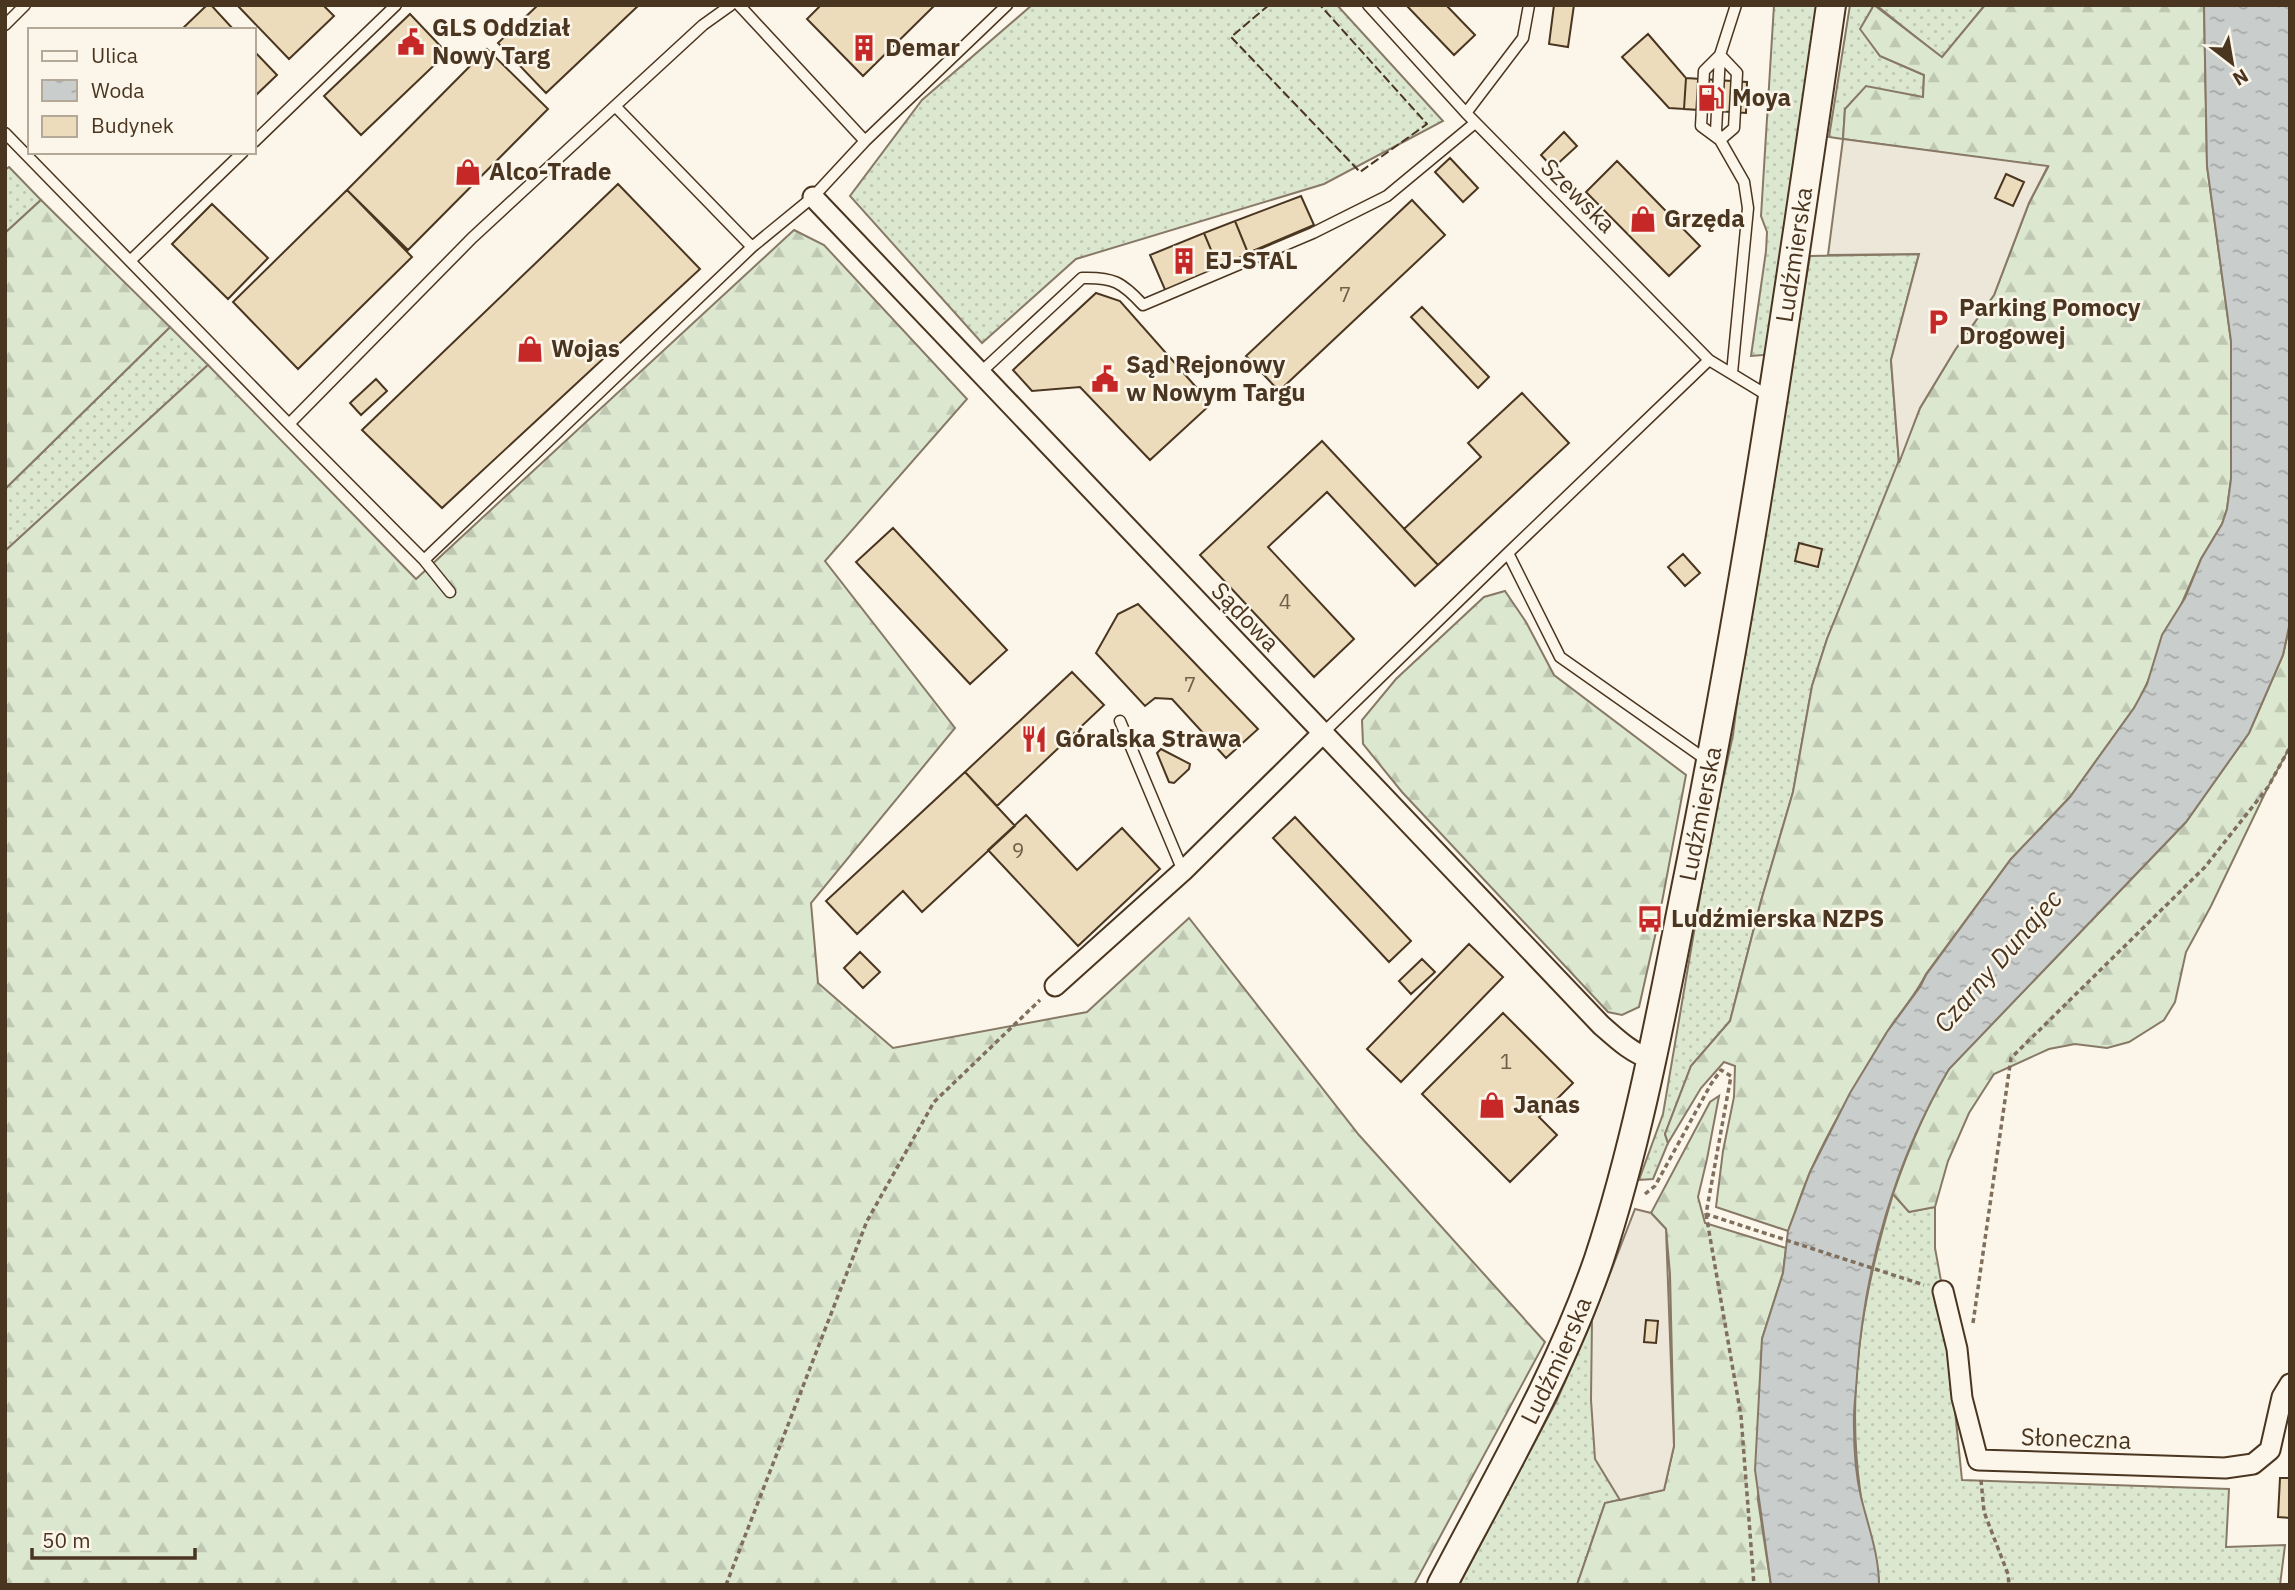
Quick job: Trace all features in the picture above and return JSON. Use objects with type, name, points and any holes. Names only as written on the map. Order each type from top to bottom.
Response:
[{"type":"main road","name":"Ludźmierska","points":[[1442,1585],[1546,1387],[1571,1332],[1598,1261],[1631,1150],[1712,763],[1773,398],[1832,5]]},
{"type":"street","name":"Sądowa","points":[[813,197],[1601,1025],[1619,1042],[1640,1056],[1651,1059]]},
{"type":"street","points":[[1055,986],[1183,871],[1323,733]]},
{"type":"street","points":[[1934,1288],[1957,1349],[1962,1398],[1978,1460]]},
{"type":"street","name":"Słoneczna","points":[[1978,1460],[2225,1468],[2253,1464],[2270,1450],[2281,1396],[2290,1384]]},
{"type":"lane","points":[[5,25],[24,5]]},
{"type":"lane","points":[[256,140],[396,5]]},
{"type":"lane","points":[[289,424],[471,238],[703,25],[731,5]]},
{"type":"lane","points":[[739,5],[865,141]]},
{"type":"lane","points":[[424,560],[752,247],[813,197],[865,141],[1007,5]]},
{"type":"lane","name":"Szewska","points":[[1368,5],[1475,123],[1709,360],[1773,398]]},
{"type":"lane","points":[[1466,113],[1523,38],[1529,5]]},
{"type":"lane","points":[[1732,373],[1748,208],[1744,181],[1716,131],[1720,55],[1736,5]]},
{"type":"lane","points":[[1720,55],[1737,73],[1734,128],[1720,140]]},
{"type":"lane","points":[[1720,55],[1704,71],[1700,126],[1720,140]]},
{"type":"lane","points":[[615,106],[752,247]]},
{"type":"lane","points":[[979,373],[1082,278],[1098,278],[1124,285],[1143,305],[1313,233],[1387,196],[1475,123]]},
{"type":"lane","points":[[5,133],[424,560],[450,592]]},
{"type":"lane","points":[[130,261],[241,154]]},
{"type":"lane","points":[[1323,733],[1709,360]]},
{"type":"lane","points":[[1507,553],[1560,657],[1712,763]]},
{"type":"lane","points":[[1120,721],[1183,871]]},
{"type":"path","points":[[1972,1330],[2011,1059],[2205,867],[2268,787],[2290,747]]},
{"type":"path","points":[[726,1585],[867,1221],[934,1102],[1055,986]]},
{"type":"path","points":[[1620,1191],[1638,1200],[1655,1186],[1711,1084],[1721,1070],[1731,1076],[1706,1214],[1741,1416],[1754,1585]]},
{"type":"path","points":[[1706,1214],[1934,1288]]},
{"type":"path","points":[[1978,1460],[1984,1512],[2008,1574],[2009,1585]]},
{"type":"green space","points":[[1032,5],[1337,5],[1443,121],[1324,184],[1076,259],[982,343],[850,196],[922,100]]},
{"type":"green space","points":[[1774,5],[1818,5],[1767,352],[1751,356],[1766,251],[1767,232],[1761,216]]},
{"type":"green space","points":[[1850,5],[1874,5],[1861,29],[1880,56],[1924,75],[1923,98],[1845,109],[1843,139],[1829,137]]},
{"type":"green space","points":[[1874,5],[1942,57],[1985,5],[2204,5],[2207,166],[2231,341],[2231,479],[2222,524],[2201,559],[2141,697],[2070,797],[2011,859],[1889,1029],[1819,1153],[1788,1231],[1716,1207],[1723,1151],[1734,1097],[1735,1066],[1724,1062],[1701,1088],[1668,1143],[1665,1134],[1691,1066],[1730,1021],[1793,792],[1812,686],[1827,639],[1920,408],[1955,350],[1994,295],[2029,203],[2048,167],[1843,139],[1845,109],[1866,86],[1923,97],[1924,75],[1880,56],[1860,29]]},
{"type":"green space","points":[[1876,5],[1985,5],[1942,58]]},
{"type":"green space","points":[[9,167],[41,200],[5,233],[5,170]]},
{"type":"green space","points":[[41,200],[170,327],[5,489],[5,233]]},
{"type":"green space","points":[[794,230],[824,245],[967,399],[825,561],[955,728],[811,903],[818,983],[893,1048],[1087,1012],[1189,918],[1359,1135],[1545,1342],[1414,1585],[5,1585],[5,551],[208,365],[416,579]]},
{"type":"green space","points":[[1919,254],[1891,360],[1899,463],[1827,639],[1812,686],[1793,792],[1730,1021],[1691,1066],[1665,1134],[1668,1143],[1653,1179],[1639,1180],[1663,1114],[1709,844],[1733,735],[1746,631],[1810,256]]},
{"type":"green space","points":[[170,327],[208,365],[5,551],[5,489]]},
{"type":"green space","points":[[1505,591],[1526,622],[1554,675],[1686,775],[1639,1007],[1622,1015],[1608,1012],[1402,792],[1363,744],[1362,720],[1396,679],[1484,597]]},
{"type":"green space","points":[[2290,624],[2290,747],[2186,952],[2175,1002],[2164,1020],[2129,1042],[2107,1048],[2075,1044],[2049,1049],[1994,1074],[1969,1113],[1948,1161],[1935,1207],[1909,1212],[1893,1194],[1918,1130],[1949,1069],[2186,822],[2249,733],[2283,655]]},
{"type":"green space","points":[[1719,1096],[1698,1197],[1705,1223],[1786,1248],[1783,1273],[1762,1339],[1758,1500],[1771,1585],[1577,1585],[1605,1503],[1664,1490],[1674,1446],[1670,1274],[1666,1229],[1651,1213],[1710,1102]]},
{"type":"green space","points":[[1893,1194],[1909,1212],[1935,1207],[1935,1248],[1943,1292],[1962,1480],[2229,1489],[2226,1547],[2285,1545],[2280,1585],[1879,1585],[1860,1490],[1856,1452],[1856,1377],[1873,1267]]},
{"type":"green space","points":[[1651,1213],[1666,1229],[1670,1274],[1674,1446],[1664,1490],[1605,1503],[1577,1585],[1459,1585],[1557,1400],[1598,1307]]},
{"type":"shaded area","name":"Parking Pomocy Drogowej","points":[[1843,139],[2048,166],[2029,203],[1994,295],[1955,350],[1920,408],[1899,463],[1891,360],[1919,254],[1828,255]]},
{"type":"shaded area","points":[[1635,1209],[1651,1213],[1666,1229],[1674,1446],[1664,1490],[1620,1500],[1595,1459],[1591,1400],[1592,1320]]},
{"type":"water","name":"Czarny Dunajec","points":[[2204,5],[2290,5],[2290,622],[2283,655],[2249,733],[2186,822],[1949,1069],[1913,1141],[1885,1216],[1875,1255],[1861,1335],[1854,1415],[1857,1472],[1875,1551],[1879,1585],[1771,1585],[1755,1470],[1762,1339],[1783,1273],[1788,1231],[1810,1172],[1850,1093],[1926,975],[2011,859],[2070,797],[2134,708],[2147,684],[2162,635],[2185,598],[2201,559],[2222,524],[2227,509],[2231,479],[2231,341],[2207,166]]},
{"type":"building","points":[[207,5],[211,5],[232,28],[183,28]]},
{"type":"building","points":[[237,5],[323,5],[334,16],[289,59]]},
{"type":"building","points":[[538,5],[639,5],[546,93],[498,43]]},
{"type":"building","name":"Demar","points":[[821,5],[935,5],[863,76],[807,19]]},
{"type":"building","points":[[1406,5],[1446,5],[1475,35],[1454,55]]},
{"type":"building","points":[[1554,5],[1574,5],[1568,47],[1549,44]]},
{"type":"building","points":[[410,14],[447,53],[361,135],[324,96]]},
{"type":"building","points":[[1648,34],[1686,78],[1684,109],[1669,108],[1622,57]]},
{"type":"building","points":[[487,49],[548,109],[408,250],[347,190]]},
{"type":"building","points":[[256,53],[277,75],[256,95]]},
{"type":"building","points":[[1686,78],[1747,82],[1746,113],[1684,109]]},
{"type":"building","points":[[1564,132],[1577,146],[1553,168],[1541,155]]},
{"type":"building","points":[[1450,158],[1478,188],[1463,202],[1435,172]]},
{"type":"building","name":"Grzęda","points":[[1617,161],[1700,246],[1669,276],[1586,192]]},
{"type":"building","points":[[2006,174],[2024,182],[2013,206],[1995,198]]},
{"type":"building","name":"Wojas","points":[[618,184],[700,269],[442,508],[362,430]]},
{"type":"building","points":[[347,190],[412,257],[298,369],[233,302]]},
{"type":"building","points":[[1301,196],[1314,225],[1248,253],[1235,221]]},
{"type":"building","points":[[1412,200],[1445,235],[1279,391],[1246,356]]},
{"type":"building","points":[[212,204],[268,258],[228,299],[172,244]]},
{"type":"building","points":[[1235,221],[1248,253],[1219,269],[1204,233]]},
{"type":"building","name":"EJ-STAL","points":[[1204,233],[1219,269],[1166,292],[1150,255]]},
{"type":"building","name":"Sąd Rejonowy w Nowym Targu","points":[[1096,293],[1120,301],[1211,404],[1150,460],[1080,387],[1032,391],[1013,370]]},
{"type":"building","points":[[1422,307],[1489,377],[1478,388],[1411,317]]},
{"type":"building","points":[[376,379],[387,391],[361,415],[350,403]]},
{"type":"building","points":[[1522,393],[1569,443],[1438,565],[1404,529],[1481,457],[1468,443]]},
{"type":"building","points":[[1322,441],[1438,565],[1415,586],[1327,492],[1268,547],[1354,639],[1314,677],[1200,555]]},
{"type":"building","points":[[893,528],[1007,650],[970,684],[856,562]]},
{"type":"building","points":[[1799,543],[1822,549],[1818,567],[1795,561]]},
{"type":"building","points":[[1683,554],[1700,573],[1685,586],[1668,567]]},
{"type":"building","points":[[1138,604],[1258,729],[1226,758],[1172,699],[1155,698],[1145,706],[1096,653],[1118,614]]},
{"type":"building","name":"Góralska Strawa","points":[[1072,672],[1104,705],[997,806],[965,772]]},
{"type":"building","points":[[1161,749],[1190,764],[1189,769],[1174,783],[1169,782],[1157,753]]},
{"type":"building","points":[[965,772],[1015,826],[922,912],[903,891],[857,934],[826,901]]},
{"type":"building","points":[[1026,815],[1077,870],[1122,828],[1160,869],[1078,946],[988,850]]},
{"type":"building","points":[[1295,817],[1411,941],[1389,962],[1273,838]]},
{"type":"building","points":[[1469,944],[1503,977],[1401,1082],[1367,1049]]},
{"type":"building","points":[[860,952],[880,972],[863,988],[844,968]]},
{"type":"building","points":[[1422,959],[1435,972],[1411,994],[1399,981]]},
{"type":"building","name":"Janas","points":[[1503,1013],[1573,1083],[1539,1117],[1557,1135],[1510,1182],[1422,1094]]},
{"type":"building","points":[[1646,1320],[1658,1321],[1656,1343],[1644,1342]]},
{"type":"building","points":[[2280,1478],[2290,1478],[2290,1518],[2278,1517]]},
{"type":"fence","points":[[1269,5],[1231,37],[1360,172],[1427,124],[1320,5]]},
{"type":"place","name":"GLS Oddział Nowy Targ","points":[[411,42]]},
{"type":"place","name":"Demar","points":[[864,48]]},
{"type":"place","name":"Moya","points":[[1711,98]]},
{"type":"place","name":"Alco-Trade","points":[[468,172]]},
{"type":"place","name":"Grzęda","points":[[1643,219]]},
{"type":"place","name":"EJ-STAL","points":[[1184,261]]},
{"type":"place","name":"Parking Pomocy Drogowej","points":[[1938,322]]},
{"type":"place","name":"Wojas","points":[[530,349]]},
{"type":"place","name":"Sąd Rejonowy w Nowym Targu","points":[[1105,379]]},
{"type":"place","name":"Góralska Strawa","points":[[1034,739]]},
{"type":"place","name":"Ludźmierska NZPS","points":[[1650,919]]},
{"type":"place","name":"Janas","points":[[1492,1105]]}]
